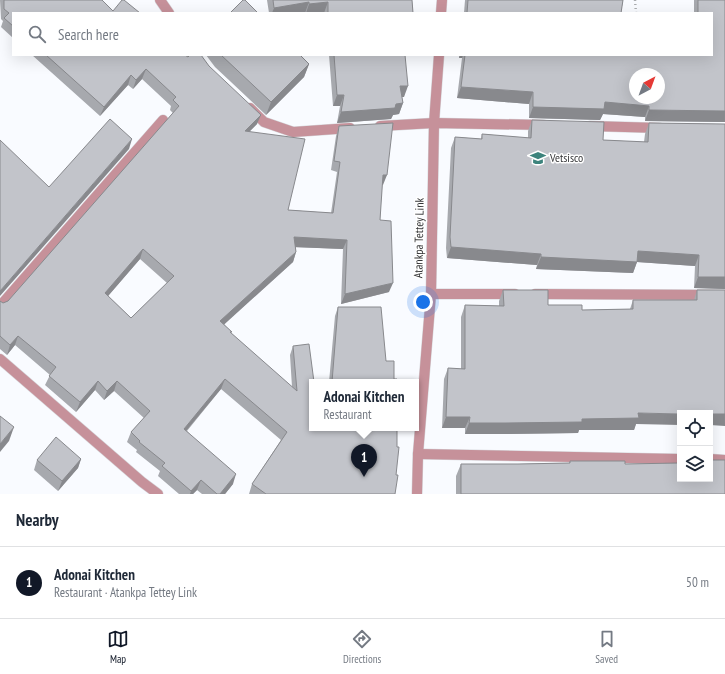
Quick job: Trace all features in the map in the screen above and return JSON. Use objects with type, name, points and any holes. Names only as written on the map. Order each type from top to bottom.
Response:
[{"type":"street","points":[[160,0],[168,12]]},
{"type":"street","points":[[441,12],[442,0]]},
{"type":"street","name":"Atankpa Tettey Link","points":[[417,494],[418,454],[431,294],[434,122],[439,56]]},
{"type":"street","points":[[242,101],[264,122],[293,132],[434,122],[552,125]]},
{"type":"street","points":[[0,306],[163,120]]},
{"type":"street","points":[[583,126],[670,128]]},
{"type":"street","points":[[431,294],[725,295]]},
{"type":"street","points":[[0,359],[142,482],[158,494]]},
{"type":"street","points":[[418,454],[677,459]]},
{"type":"street","points":[[713,459],[725,460]]},
{"type":"path","points":[[635,0],[636,12]]},
{"type":"building","points":[[4,0],[102,0],[113,11],[122,0],[124,0],[139,12],[12,12],[12,25],[4,18],[9,13],[4,9]]},
{"type":"building","points":[[243,0],[245,0],[257,12],[231,12]]},
{"type":"building","points":[[273,0],[412,0],[413,12],[328,12],[328,2],[309,4],[309,2],[274,8]]},
{"type":"building","points":[[468,0],[623,0],[621,12],[467,12]]},
{"type":"building","points":[[698,0],[725,0],[725,111],[649,110],[649,106],[605,102],[604,109],[533,107],[533,92],[461,87],[465,56],[713,56],[713,12],[698,12]]},
{"type":"building","points":[[47,56],[202,56],[209,66],[261,115],[245,131],[305,139],[288,210],[333,213],[340,162],[334,161],[339,126],[393,123],[387,175],[383,175],[380,220],[391,221],[393,283],[345,294],[347,240],[294,237],[296,252],[220,321],[232,332],[230,332],[297,391],[293,346],[309,344],[314,379],[309,379],[309,431],[397,431],[397,447],[399,447],[396,475],[398,475],[395,494],[266,494],[252,484],[287,432],[225,379],[184,429],[236,474],[220,494],[217,494],[201,480],[191,491],[162,466],[165,463],[139,442],[140,441],[131,432],[150,411],[117,381],[107,391],[98,381],[80,402],[49,376],[56,367],[18,336],[10,345],[0,336],[0,301],[3,303],[8,301],[179,106],[173,100],[176,97],[146,69],[136,80],[131,75],[104,107]],"holes":[[[143,249],[174,276],[131,318],[105,293]]]},
{"type":"building","points":[[222,56],[301,56],[309,64],[271,102]]},
{"type":"building","points":[[334,56],[405,56],[408,86],[400,86],[403,103],[396,104],[395,108],[341,112],[344,95],[337,95]]},
{"type":"building","points":[[110,119],[132,139],[0,291],[0,140],[49,187]]},
{"type":"building","points":[[532,120],[604,122],[603,140],[648,142],[649,123],[725,124],[725,277],[698,277],[699,255],[638,251],[637,262],[541,257],[541,254],[451,247],[450,237],[455,137],[482,139],[482,134],[531,138]]},
{"type":"building","points":[[503,290],[548,290],[548,305],[582,305],[582,310],[633,309],[633,300],[697,300],[697,290],[725,290],[725,414],[713,414],[713,410],[677,410],[677,414],[638,413],[639,418],[582,419],[582,422],[505,423],[469,423],[470,417],[446,417],[448,368],[465,369],[465,305],[504,306]]},
{"type":"building","points":[[338,307],[381,307],[386,361],[394,361],[394,379],[332,379]]},
{"type":"building","points":[[0,416],[14,427],[0,444]]},
{"type":"building","points":[[56,437],[81,459],[62,481],[37,460]]},
{"type":"building","points":[[713,460],[725,460],[725,494],[461,494],[461,464],[625,461],[625,464],[677,463],[677,482],[713,482]]},
{"type":"place","name":"Vetsisco","points":[[538,158]]},
{"type":"place","name":"Adonai Kitchen","points":[[364,477]]}]
